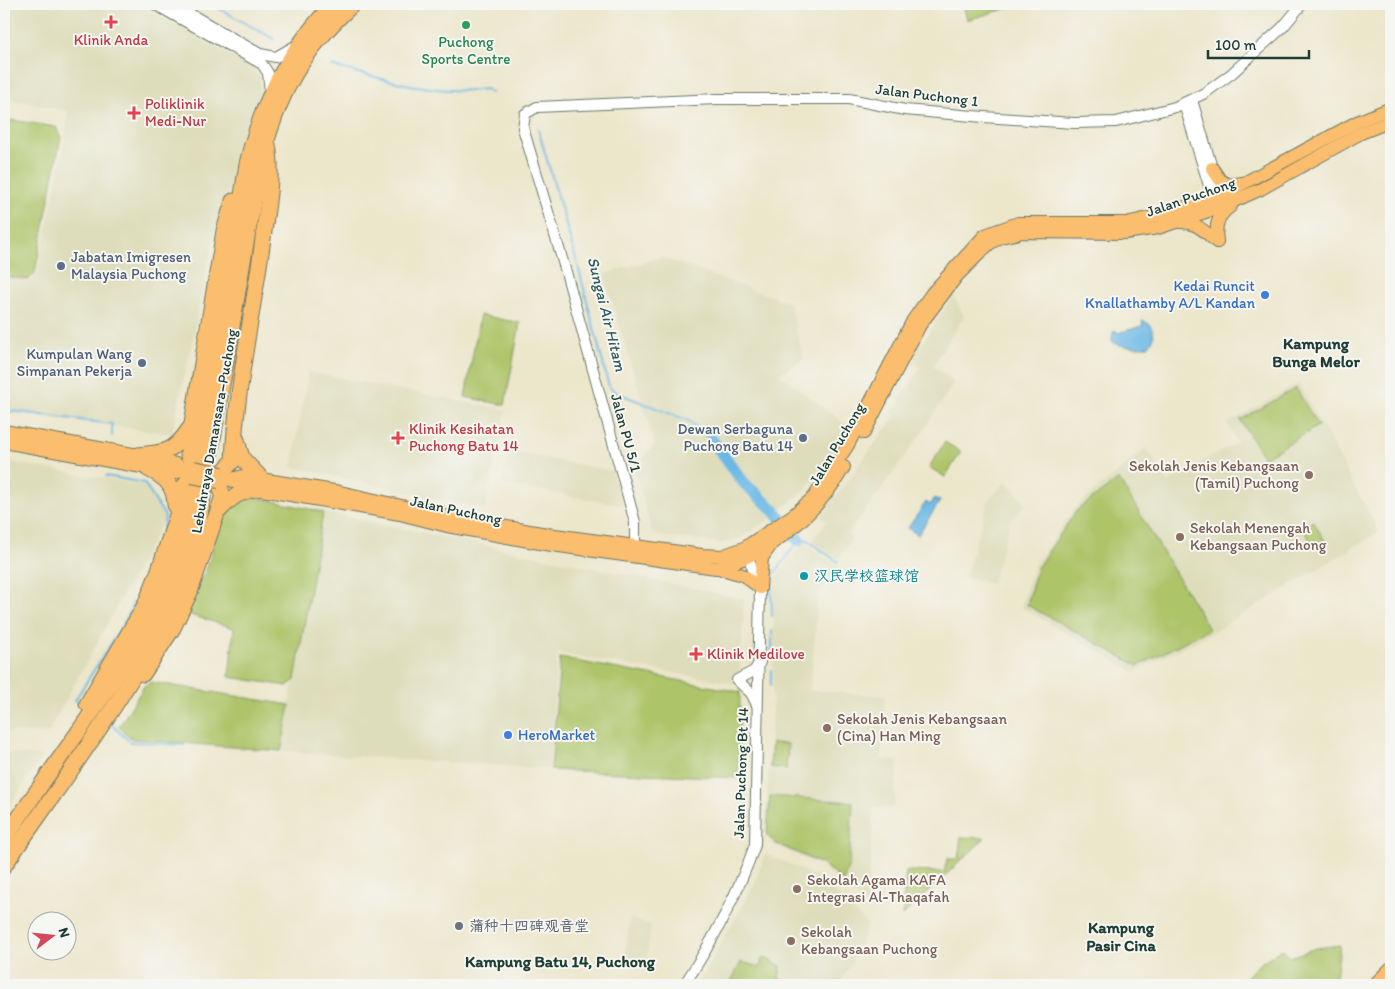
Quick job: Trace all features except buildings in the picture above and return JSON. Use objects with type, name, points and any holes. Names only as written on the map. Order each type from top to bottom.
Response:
[{"type":"highway","name":"Lebuhraya Damansara–Puchong","points":[[5,838],[108,691],[146,624],[172,569],[187,522],[200,455],[247,164],[256,130],[281,72],[309,30],[333,4]]},
{"type":"highway","name":"Lebuhraya Damansara–Puchong","points":[[4,866],[113,708],[155,634],[181,583],[198,532],[259,167],[267,138],[290,79],[314,44],[353,4]]},
{"type":"highway","points":[[113,708],[134,687],[173,628],[190,592],[223,496],[223,478],[233,461],[235,416],[266,214],[271,161],[267,138]]},
{"type":"highway","points":[[5,838],[46,764],[106,673],[144,604],[158,572],[175,524],[182,488],[190,471],[188,456],[224,232],[247,164]]},
{"type":"highway","points":[[217,513],[232,496],[259,484],[242,458],[238,445],[235,416]]},
{"type":"highway","points":[[138,455],[170,450],[179,444],[193,423]]},
{"type":"highway","points":[[148,469],[161,475],[174,491],[175,524]]},
{"type":"main road","name":"Jalan Puchong","points":[[1248,188],[1290,160],[1357,122],[1391,108]]},
{"type":"main road","name":"Jalan Puchong","points":[[339,498],[545,544],[716,568],[733,564],[747,552],[774,536],[831,489],[876,412],[920,325],[957,276],[989,244],[1001,237],[1023,232],[1125,233],[1175,222],[1361,134],[1391,122]]},
{"type":"main road","points":[[1212,168],[1220,180],[1229,185],[1248,188]]},
{"type":"main road","points":[[1175,222],[1191,222],[1200,226],[1217,242],[1215,230],[1217,220],[1248,188]]},
{"type":"main road","name":"Jalan Puchong","points":[[796,519],[814,497],[848,445],[893,357],[932,293],[985,235],[1018,223],[1126,223],[1218,202]]},
{"type":"main road","name":"Jalan Puchong","points":[[4,431],[41,444],[148,469],[175,473],[190,471]]},
{"type":"main road","name":"Jalan Puchong","points":[[4,442],[41,444],[138,455],[176,464],[190,471],[223,478],[537,533],[702,555],[722,556],[747,552]]},
{"type":"main road","points":[[760,588],[762,558],[774,536]]},
{"type":"main road","points":[[716,568],[743,575],[760,588]]},
{"type":"main road","points":[[1374,985],[1391,968]]},
{"type":"street","points":[[154,4],[262,64],[268,73],[270,94]]},
{"type":"street","points":[[173,4],[265,56],[282,55],[300,43]]},
{"type":"street","name":"Jalan Puchong 1","points":[[523,128],[525,114],[537,108],[717,99],[849,99],[905,110],[1074,123],[1116,122],[1188,102],[1226,80],[1283,26],[1302,4]]},
{"type":"street","points":[[1188,102],[1212,168],[1218,202]]},
{"type":"street","points":[[1188,102],[1218,202]]},
{"type":"street","name":"Jalan PU 5/1","points":[[523,128],[569,281],[633,516],[635,546]]},
{"type":"street","name":"Jalan Puchong Bt 14","points":[[684,985],[703,956],[741,884],[754,845],[760,662],[760,588],[747,552]]},
{"type":"street","points":[[758,706],[751,693],[737,680],[749,674],[760,662]]},
{"type":"shaded area","points":[[4,4],[137,4],[254,69],[260,77],[261,93],[213,241],[172,434],[4,411],[4,277],[28,282],[37,276],[65,140],[68,111],[4,98]]},
{"type":"shaded area","points":[[661,257],[789,303],[804,359],[779,374],[849,427],[806,489],[771,518],[741,538],[721,543],[653,535],[634,469],[655,444],[604,274]]},
{"type":"shaded area","points":[[953,295],[964,316],[933,366],[954,382],[922,433],[848,534],[852,538],[838,559],[812,541],[827,521],[821,517],[896,415],[892,412],[920,368],[910,362]]},
{"type":"shaded area","name":"Klinik Kesihatan Puchong Batu 14","points":[[308,372],[506,410],[485,509],[292,467]]},
{"type":"shaded area","name":"Sekolah Menengah Kebangsaan Puchong","points":[[1299,383],[1379,532],[1210,634],[1134,672],[1021,607],[1034,566],[1076,507],[1146,448],[1168,482],[1237,442],[1227,423]]},
{"type":"shaded area","points":[[508,451],[612,471],[622,505],[502,484]]},
{"type":"shaded area","points":[[4,461],[147,486],[165,517],[48,733],[4,732]]},
{"type":"shaded area","points":[[1006,482],[1026,503],[1010,522],[992,584],[965,577],[989,499]]},
{"type":"shaded area","points":[[323,512],[744,599],[739,684],[557,653],[549,769],[281,751]]},
{"type":"shaded area","name":"Sekolah Jenis Kebangsaan (Cina) Han Ming","points":[[801,544],[805,544],[839,567],[818,597],[810,690],[885,696],[881,760],[898,761],[894,808],[874,808],[867,906],[821,866],[774,845],[765,835],[773,693],[774,580]]},
{"type":"shaded area","points":[[4,753],[42,756],[4,814]]},
{"type":"shaded area","name":"Sekolah Kebangsaan Puchong","points":[[766,854],[818,877],[868,925],[854,958],[839,985],[697,985],[753,887]]},
{"type":"shaded area","points":[[630,919],[651,925],[646,964],[624,960]]},
{"type":"green space","points":[[963,4],[1022,4],[967,20]]},
{"type":"green space","points":[[4,119],[56,127],[61,137],[35,273],[28,280],[4,276]]},
{"type":"green space","points":[[480,315],[520,323],[505,405],[465,397]]},
{"type":"green space","points":[[1296,388],[1318,426],[1264,458],[1240,420]]},
{"type":"green space","points":[[945,442],[961,452],[945,477],[929,467]]},
{"type":"green space","points":[[1119,479],[1209,629],[1138,666],[1027,605],[1037,568],[1077,510]]},
{"type":"green space","points":[[246,495],[323,512],[295,680],[287,686],[229,677],[234,628],[187,614],[208,565],[221,519],[228,506]]},
{"type":"green space","points":[[1313,521],[1325,541],[1314,547],[1303,528]]},
{"type":"green space","points":[[560,658],[740,692],[738,778],[551,770]]},
{"type":"green space","points":[[151,682],[290,705],[281,751],[132,739],[119,727],[144,686]]},
{"type":"green space","points":[[772,743],[788,744],[786,769],[770,767]]},
{"type":"green space","points":[[770,796],[853,802],[849,864],[843,882],[824,865],[775,843],[767,835]]},
{"type":"green space","points":[[961,837],[985,838],[902,916],[906,871],[944,872],[947,859],[958,859]]},
{"type":"green space","points":[[1340,945],[1335,985],[1242,985],[1254,969],[1282,949],[1290,957],[1316,948]]},
{"type":"green space","points":[[763,957],[781,966],[779,979],[799,985],[729,985],[741,962],[760,967]]},
{"type":"water","points":[[1142,321],[1148,323],[1153,332],[1151,344],[1148,346],[1129,347],[1112,341],[1113,332],[1116,330],[1117,333],[1143,326]]},
{"type":"water","points":[[935,498],[940,501],[918,535],[908,528],[926,502],[930,505]]},
{"type":"waterway","name":"Sungai Air Hitam","points":[[211,4],[274,39]]},
{"type":"waterway","name":"Sungai Air Hitam","points":[[332,66],[409,85],[467,91],[486,89],[492,93]]},
{"type":"waterway","name":"Sungai Air Hitam","points":[[538,129],[577,262],[609,387],[615,392],[689,421],[712,440]]},
{"type":"waterway","points":[[4,410],[112,424],[112,436]]},
{"type":"waterway","name":"Sungai Air Hitam","points":[[712,440],[744,483],[775,511],[793,536],[799,540]]},
{"type":"waterway","points":[[106,476],[144,483],[165,516],[162,536]]},
{"type":"waterway","name":"Sungai Air Hitam","points":[[772,616],[771,578],[799,540],[806,539],[838,562]]},
{"type":"waterway","points":[[81,703],[75,700],[122,626],[153,564]]},
{"type":"waterway","name":"Sungai Air Hitam","points":[[772,631],[772,654]]},
{"type":"waterway","name":"Sungai Air Hitam","points":[[771,670],[771,685]]},
{"type":"waterway","points":[[113,726],[130,742],[184,745]]},
{"type":"place","name":"Klinik Anda","points":[[111,22]]},
{"type":"place","name":"Puchong Sports Centre","points":[[466,25]]},
{"type":"place","name":"Poliklinik Medi-Nur","points":[[134,113]]},
{"type":"place","name":"Jabatan Imigresen Malaysia Puchong","points":[[61,266]]},
{"type":"place","name":"Kedai Runcit Knallathamby A/L Kandan","points":[[1265,295]]},
{"type":"place","name":"Kumpulan Wang Simpanan Pekerja","points":[[142,363]]},
{"type":"place","name":"Klinik Kesihatan Puchong Batu 14","points":[[398,438]]},
{"type":"place","name":"Dewan Serbaguna Puchong Batu 14","points":[[803,438]]},
{"type":"place","name":"Sekolah Jenis Kebangsaan (Tamil) Puchong","points":[[1309,475]]},
{"type":"place","name":"Sekolah Menengah Kebangsaan Puchong","points":[[1180,537]]},
{"type":"place","name":"汉民学校篮球馆","points":[[804,576]]},
{"type":"place","name":"Klinik Medilove","points":[[696,654]]},
{"type":"place","name":"Sekolah Jenis Kebangsaan (Cina) Han Ming","points":[[827,728]]},
{"type":"place","name":"HeroMarket","points":[[508,735]]},
{"type":"place","name":"Sekolah Agama KAFA Integrasi Al-Thaqafah","points":[[797,889]]},
{"type":"place","name":"蒲种十四碑观音堂","points":[[459,926]]},
{"type":"place","name":"Sekolah Kebangsaan Puchong","points":[[791,941]]},
{"type":"district","name":"Kampung Bunga Melor","points":[[1316,352]]},
{"type":"district","name":"Kampung Pasir Cina","points":[[1121,936]]},
{"type":"district","name":"Kampung Batu 14, Puchong","points":[[560,961]]}]
